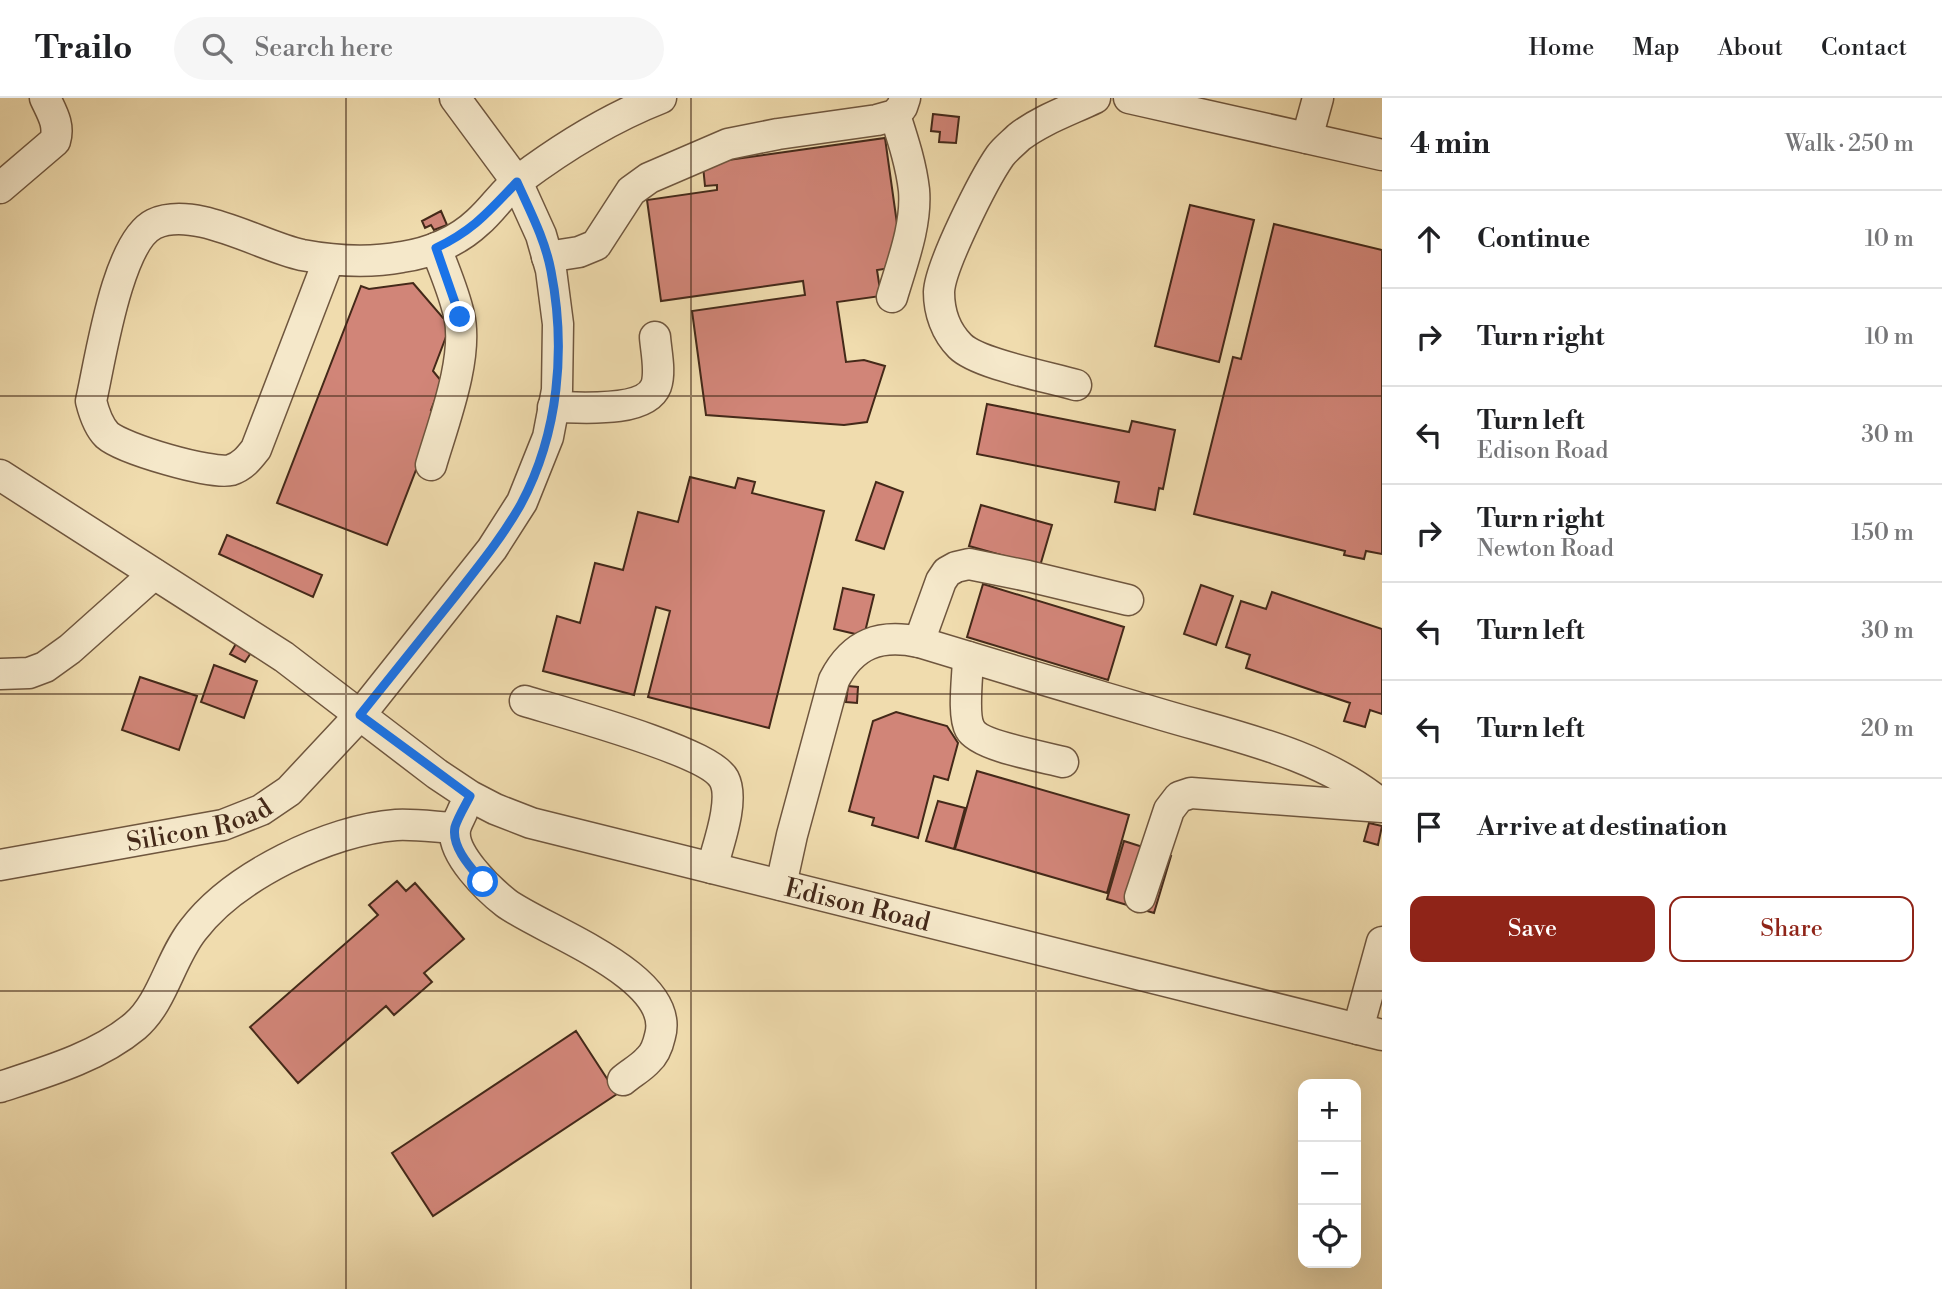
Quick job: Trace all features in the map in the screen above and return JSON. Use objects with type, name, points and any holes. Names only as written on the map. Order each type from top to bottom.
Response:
[{"type":"lane","points":[[0,188],[55,141],[58,133],[56,121],[46,98]]},
{"type":"lane","name":"Silicon Road","points":[[0,864],[223,825],[261,810],[289,791],[360,715],[492,549],[522,502],[548,437],[557,390],[558,324],[547,257],[541,235],[517,182],[455,98]]},
{"type":"lane","points":[[328,259],[256,449],[244,464],[229,470],[200,466],[139,451],[106,434],[95,417],[91,401],[124,265],[135,245],[152,225],[168,220],[196,220],[300,254],[328,259],[367,261],[404,257],[436,248],[461,236],[479,222],[517,182],[599,126],[661,98]]},
{"type":"lane","points":[[1076,385],[987,360],[962,348],[948,331],[939,291],[947,264],[977,195],[1001,155],[1033,127],[1095,98]]},
{"type":"lane","points":[[1129,98],[1382,155]]},
{"type":"lane","points":[[1307,138],[1318,98]]},
{"type":"lane","points":[[547,257],[596,245],[631,191],[649,178],[728,144],[877,120],[900,107],[914,192],[911,227],[892,297]]},
{"type":"lane","points":[[431,465],[449,404],[461,346],[460,317],[436,248]]},
{"type":"lane","points":[[553,407],[623,406],[645,399],[656,387],[655,337]]},
{"type":"lane","name":"Edison Road","points":[[0,475],[284,657],[470,796],[495,809],[531,823],[1370,1032]]},
{"type":"lane","points":[[919,642],[941,581],[947,572],[956,566],[969,564],[1128,600]]},
{"type":"lane","points":[[0,674],[29,673],[45,667],[155,574]]},
{"type":"lane","points":[[781,885],[834,680],[842,664],[858,650],[876,640],[897,638],[919,642],[1257,743],[1331,771],[1364,790],[1382,806]]},
{"type":"lane","points":[[968,657],[966,713],[970,729],[980,738],[996,744],[1063,762]]},
{"type":"lane","points":[[525,701],[684,752],[709,765],[723,778],[728,794],[712,868]]},
{"type":"lane","points":[[1140,897],[1170,810],[1179,797],[1191,793],[1382,806]]},
{"type":"lane","points":[[470,796],[455,828],[456,841],[467,863],[506,904],[599,955],[629,975],[648,994],[659,1012],[662,1031],[657,1047],[649,1059],[623,1080]]},
{"type":"lane","points":[[0,1087],[49,1071],[109,1045],[137,1024],[155,999],[193,929],[228,894],[282,862],[335,837],[361,830],[398,825],[455,828]]},
{"type":"lane","points":[[1370,1032],[1382,942]]},
{"type":"building","points":[[933,114],[959,117],[956,143],[939,142],[940,132],[931,131]]},
{"type":"building","points":[[885,138],[899,238],[890,268],[877,270],[881,296],[837,302],[846,362],[864,360],[885,366],[867,422],[844,425],[706,415],[692,311],[805,295],[803,281],[661,301],[647,200],[717,190],[717,185],[705,186],[703,166],[714,162]]},
{"type":"building","points":[[1190,205],[1254,220],[1219,362],[1155,346]]},
{"type":"building","points":[[441,211],[447,225],[434,230],[431,225],[425,228],[422,221]]},
{"type":"building","points":[[1274,224],[1382,250],[1382,554],[1366,551],[1364,559],[1344,555],[1345,551],[1194,514],[1233,357],[1241,359]]},
{"type":"building","points":[[413,283],[443,318],[452,321],[433,371],[442,382],[431,410],[438,413],[387,545],[277,503],[361,286],[369,289]]},
{"type":"building","points":[[987,404],[1129,432],[1132,421],[1175,430],[1163,489],[1159,488],[1155,510],[1115,502],[1119,482],[977,454]]},
{"type":"building","points":[[690,477],[735,488],[738,478],[755,482],[752,493],[824,511],[769,728],[648,697],[670,611],[656,607],[634,695],[543,671],[557,616],[580,623],[595,563],[623,570],[638,512],[678,522]]},
{"type":"building","points":[[876,482],[903,492],[884,549],[856,540]]},
{"type":"building","points":[[981,505],[1052,525],[1040,566],[969,546]]},
{"type":"building","points":[[227,535],[322,575],[313,597],[219,554]]},
{"type":"building","points":[[983,584],[1124,627],[1108,680],[967,637]]},
{"type":"building","points":[[1201,585],[1233,596],[1216,645],[1184,634]]},
{"type":"building","points":[[843,588],[874,595],[864,636],[834,629]]},
{"type":"building","points":[[1272,592],[1382,629],[1382,714],[1370,710],[1365,727],[1344,721],[1350,703],[1246,668],[1250,655],[1226,647],[1241,601],[1266,609]]},
{"type":"building","points":[[237,642],[252,651],[245,662],[230,654]]},
{"type":"building","points":[[214,665],[257,681],[244,718],[201,702]]},
{"type":"building","points":[[140,677],[197,696],[179,750],[122,730]]},
{"type":"building","points":[[848,686],[858,687],[857,703],[846,702]]},
{"type":"building","points":[[896,712],[947,726],[958,743],[948,780],[934,776],[918,838],[872,825],[874,818],[849,811],[873,721]]},
{"type":"building","points":[[977,771],[1129,815],[1107,893],[955,849]]},
{"type":"building","points":[[938,801],[965,808],[954,849],[926,841]]},
{"type":"building","points":[[1369,823],[1382,826],[1378,845],[1364,841]]},
{"type":"building","points":[[1124,841],[1171,856],[1154,913],[1107,899]]},
{"type":"building","points":[[397,881],[406,891],[415,883],[464,939],[424,973],[432,982],[394,1015],[386,1006],[298,1083],[250,1027],[378,915],[369,905]]},
{"type":"building","points":[[576,1031],[617,1094],[433,1216],[392,1153]]},
{"type":"route","points":[[460,317],[436,248],[461,236],[479,222],[517,182],[541,235],[551,270],[558,324],[557,390],[548,437],[522,502],[492,549],[360,715],[470,796],[455,828],[456,841],[467,863],[483,882]]}]
